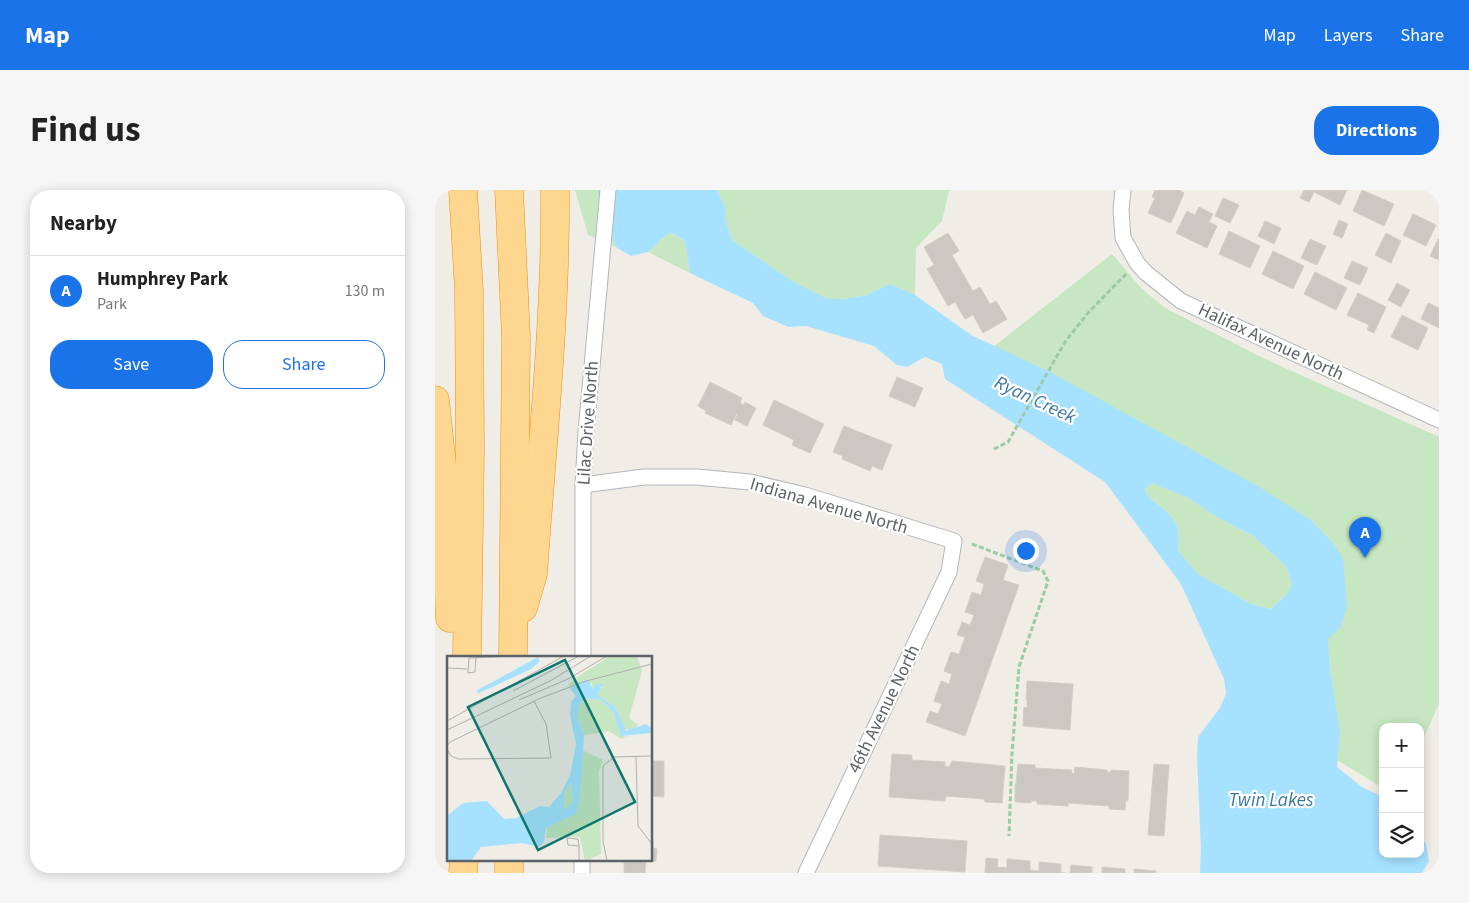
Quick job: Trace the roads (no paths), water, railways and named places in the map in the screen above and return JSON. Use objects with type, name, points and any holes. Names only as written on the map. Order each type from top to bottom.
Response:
[{"type":"highway","points":[[463,190],[469,292],[470,451],[467,656]]},
{"type":"highway","points":[[509,190],[515,337],[513,651]]},
{"type":"highway","points":[[513,651],[533,574],[549,342],[555,190]]},
{"type":"highway","points":[[435,400],[444,493],[450,656]]},
{"type":"highway","points":[[455,860],[456,873]]},
{"type":"highway","points":[[463,873],[464,860]]},
{"type":"highway","points":[[509,860],[509,873]]},
{"type":"street","name":"Lilac Drive North","points":[[583,656],[583,485],[608,190]]},
{"type":"street","name":"Halifax Avenue North","points":[[1123,190],[1121,210],[1123,238],[1137,263],[1146,273],[1181,301],[1439,420]]},
{"type":"street","name":"Indiana Avenue North","points":[[583,485],[644,477],[697,478],[749,482],[805,495],[953,541]]},
{"type":"street","name":"46th Avenue North","points":[[805,873],[949,572],[953,541]]},
{"type":"street","points":[[582,860],[582,873]]},
{"type":"water","points":[[598,190],[717,190],[726,209],[725,218],[732,240],[792,281],[828,299],[844,299],[867,295],[890,284],[915,295],[971,335],[1050,372],[1256,485],[1311,520],[1333,543],[1343,559],[1347,607],[1340,628],[1328,639],[1330,670],[1340,732],[1337,767],[1362,787],[1379,795],[1379,858],[1424,858],[1424,840],[1429,861],[1422,873],[1200,873],[1198,737],[1220,708],[1226,694],[1224,679],[1181,584],[1105,482],[945,379],[942,364],[925,357],[907,367],[897,365],[874,346],[806,326],[789,327],[763,316],[753,303],[690,273],[685,241],[672,233],[666,235],[648,252],[631,256],[616,247]],"holes":[[[1152,483],[1189,498],[1217,517],[1253,536],[1286,566],[1292,584],[1286,595],[1271,609],[1251,604],[1198,574],[1178,551],[1179,535],[1173,519],[1149,498],[1145,489]]]},
{"type":"place","name":"Humphrey Park","points":[[1365,558]]},
{"type":"water label","name":"Ryan Creek","points":[[1035,400]]},
{"type":"water label","name":"Twin Lakes","points":[[1271,800]]}]
